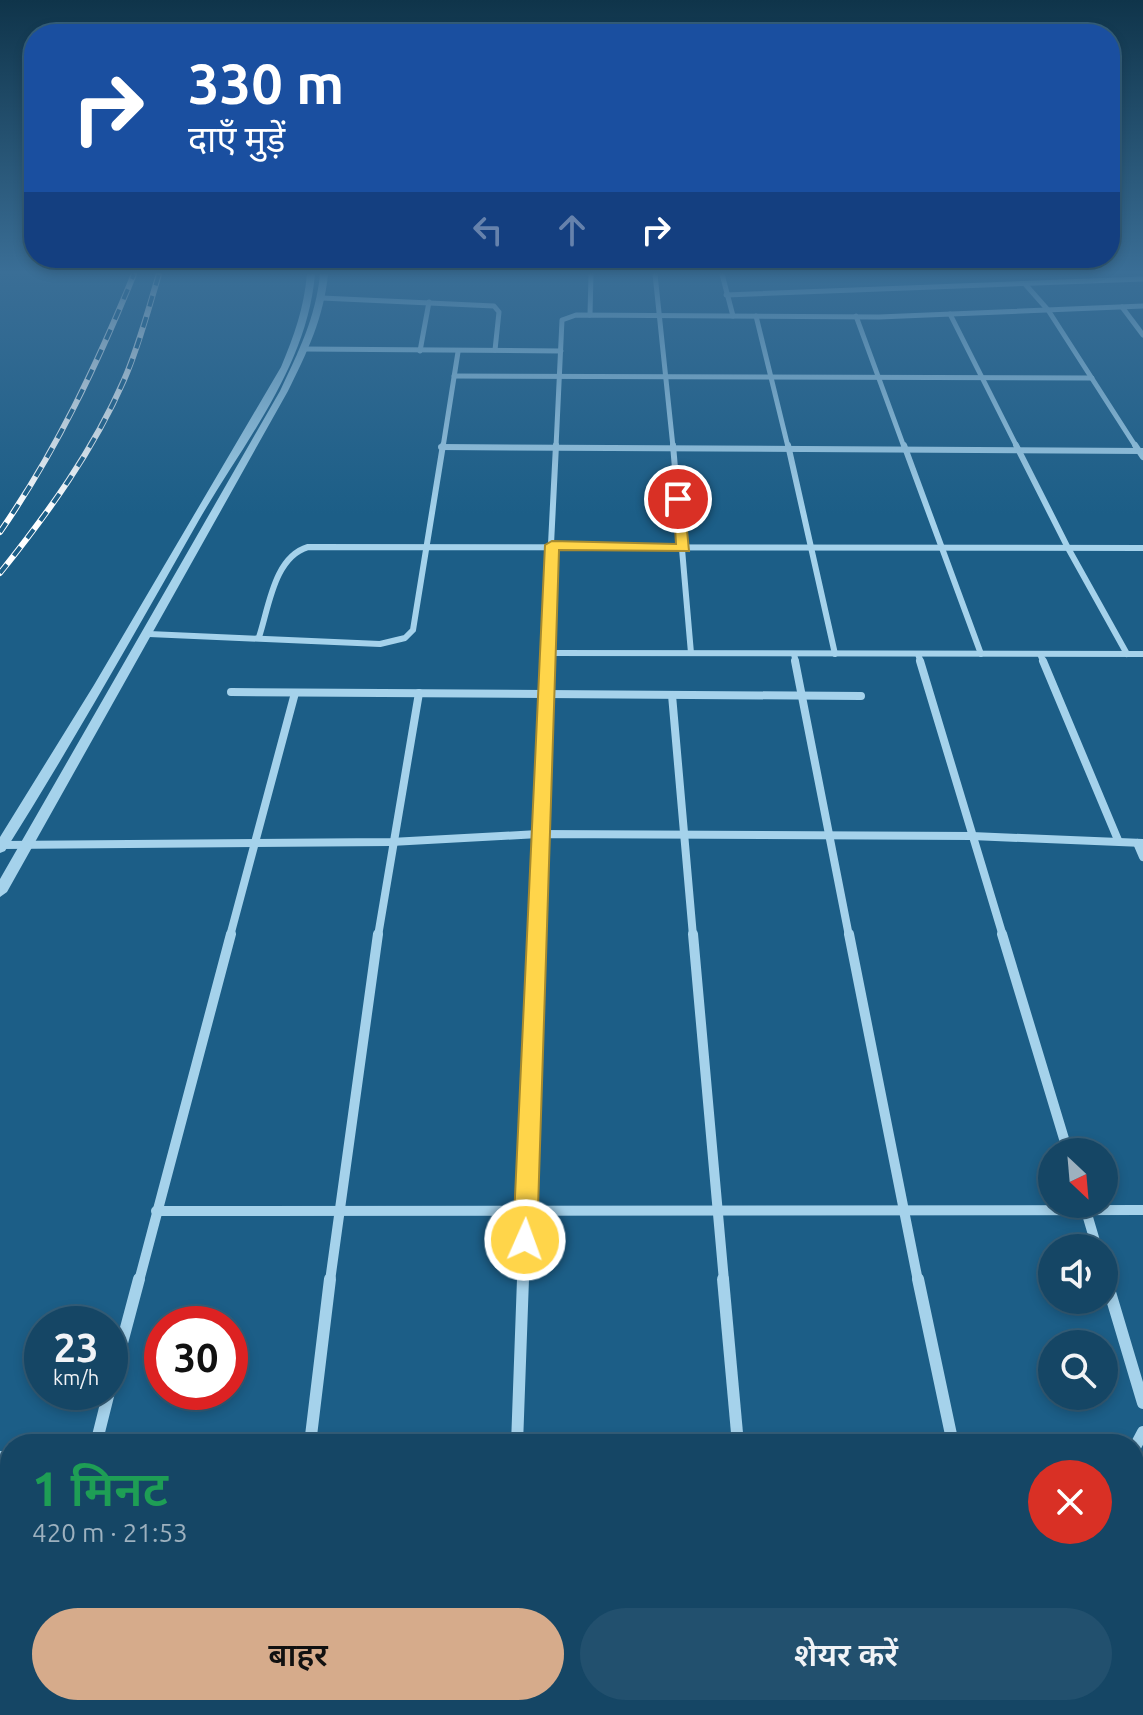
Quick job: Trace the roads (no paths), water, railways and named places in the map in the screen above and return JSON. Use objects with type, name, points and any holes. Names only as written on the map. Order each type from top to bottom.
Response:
[{"type":"street","points":[[1,846],[130,636],[288,354]]},
{"type":"street","points":[[0,892],[149,634],[301,354]]},
{"type":"street","points":[[149,634],[380,644],[405,638],[413,630],[458,354]]},
{"type":"street","points":[[517,1434],[538,834],[561,354]]},
{"type":"street","points":[[663,354],[684,549],[691,653]]},
{"type":"street","points":[[765,354],[813,548],[835,654]]},
{"type":"street","points":[[870,354],[981,654]]},
{"type":"street","points":[[971,354],[1022,450],[1068,548],[1127,654]]},
{"type":"street","points":[[1076,354],[1142,453]]},
{"type":"street","points":[[454,376],[1092,378]]},
{"type":"street","points":[[441,447],[1142,453]]},
{"type":"street","points":[[259,637],[284,562],[294,551],[308,547],[1143,548]]},
{"type":"street","points":[[546,653],[1142,656]]},
{"type":"street","points":[[794,654],[903,1210],[951,1434]]},
{"type":"street","points":[[918,654],[1064,1138]]},
{"type":"street","points":[[1040,654],[1118,840]]},
{"type":"street","points":[[231,692],[861,696]]},
{"type":"street","points":[[128,1320],[295,693]]},
{"type":"street","points":[[311,1434],[338,1211],[391,842],[419,693]]},
{"type":"street","points":[[672,695],[737,1434]]},
{"type":"street","points":[[1,846],[391,842],[538,834],[972,836],[1118,840],[1140,843],[1143,857]]},
{"type":"street","points":[[156,1211],[1038,1208]]},
{"type":"street","points":[[1118,1209],[1143,1210]]},
{"type":"street","points":[[1117,1314],[1143,1403]]},
{"type":"street","points":[[99,1434],[105,1410]]},
{"type":"railway","points":[[0,532],[39,470],[99,354]]},
{"type":"railway","points":[[0,573],[84,456],[112,406],[134,354]]}]
